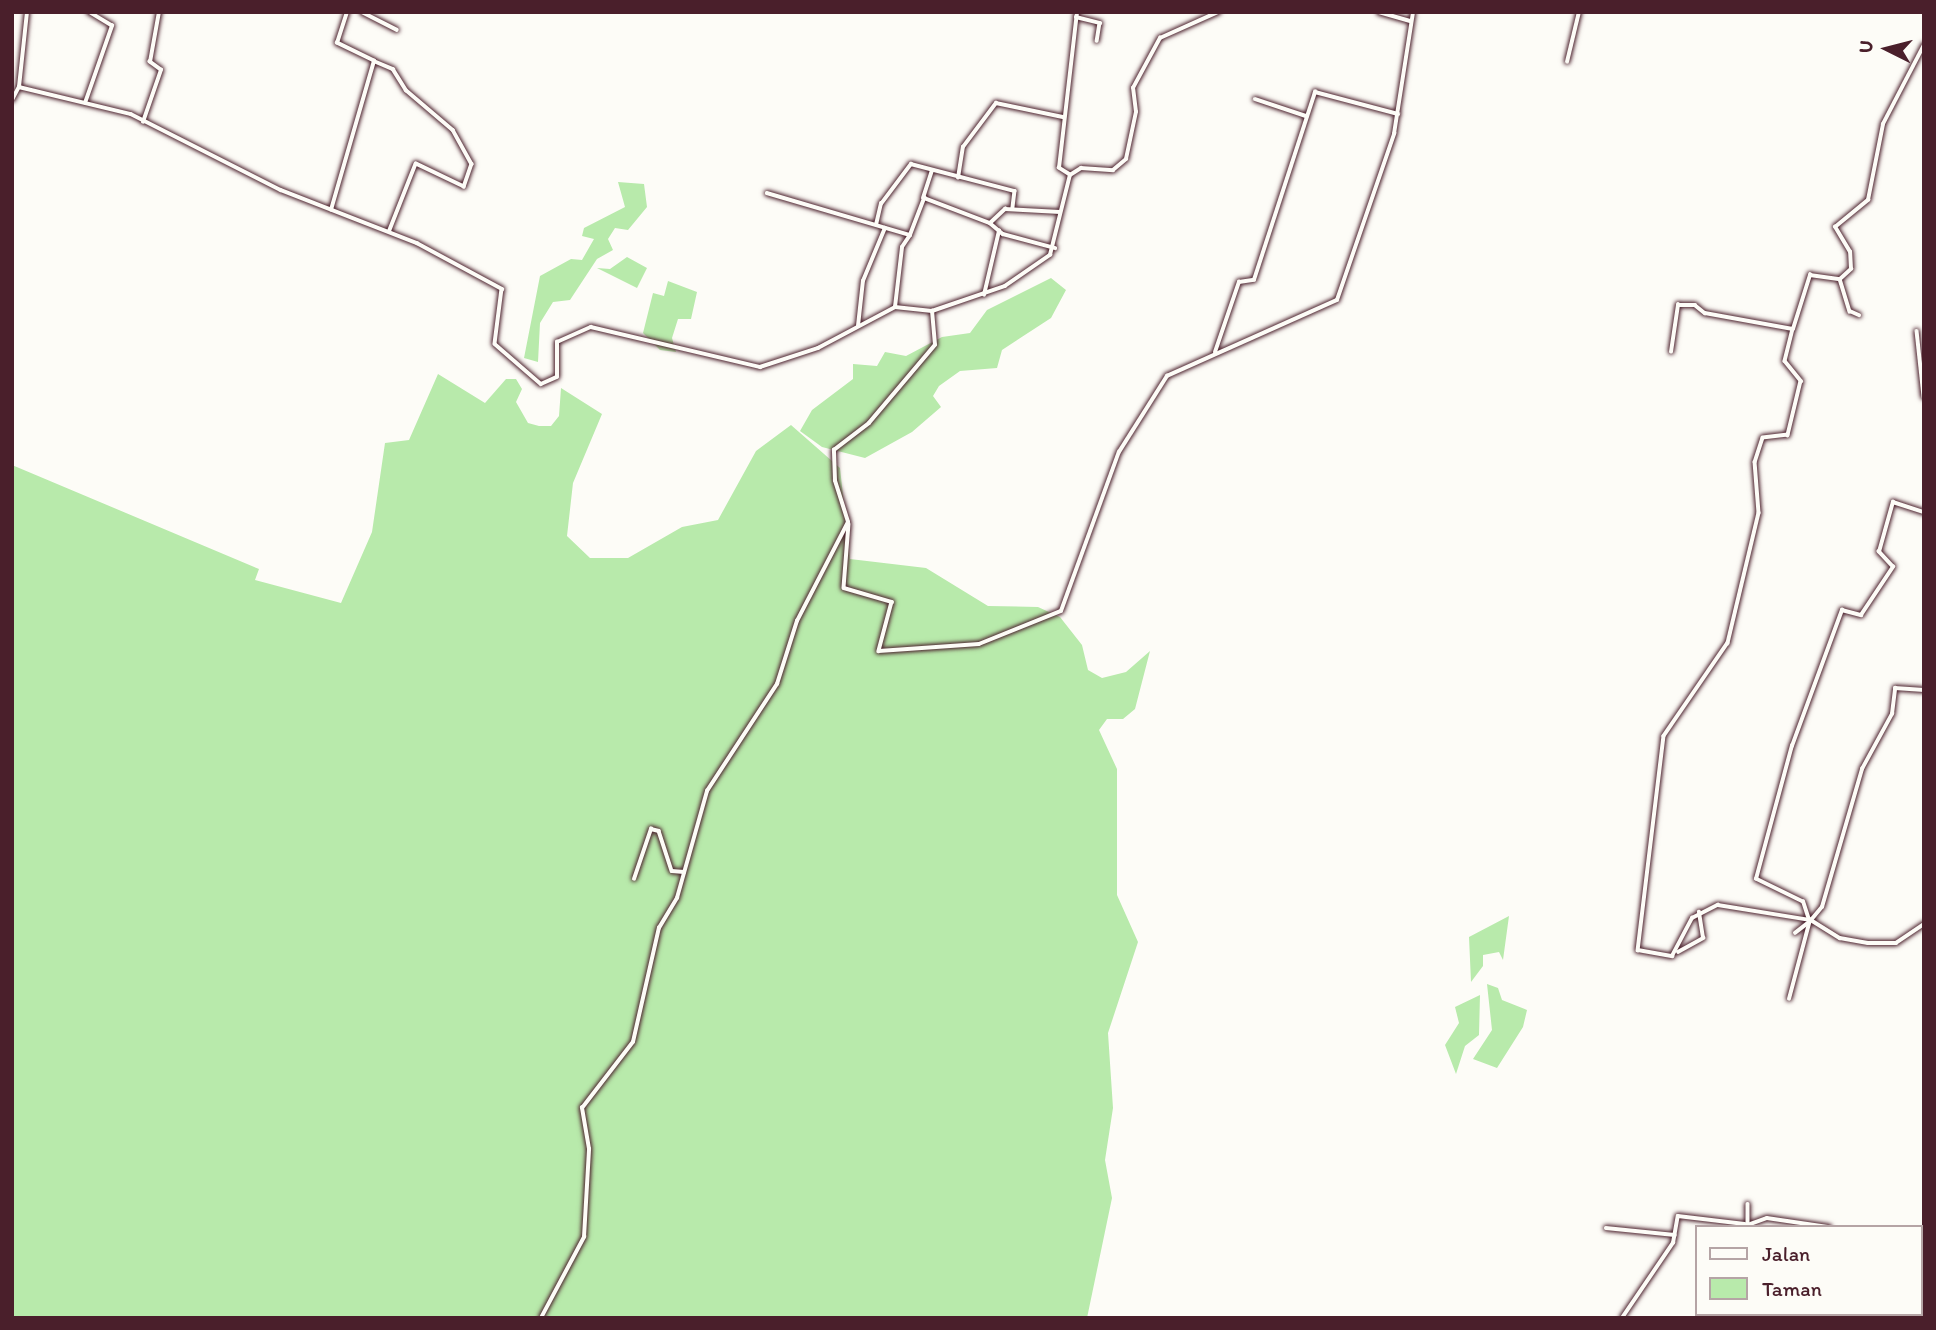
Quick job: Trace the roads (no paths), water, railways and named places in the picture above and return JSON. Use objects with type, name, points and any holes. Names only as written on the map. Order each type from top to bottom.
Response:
[{"type":"street","points":[[12,100],[19,87],[27,12]]},
{"type":"street","points":[[85,103],[112,26],[89,12]]},
{"type":"street","points":[[143,122],[161,70],[150,62],[159,12]]},
{"type":"street","points":[[346,12],[337,43],[393,69],[406,89],[453,130],[472,164],[464,187],[416,164],[390,230]]},
{"type":"street","points":[[362,12],[397,30]]},
{"type":"street","points":[[19,87],[85,103],[143,122],[331,210],[390,230],[502,289],[495,344],[541,384],[557,377],[557,342],[591,327],[760,367],[858,327],[895,307],[932,312],[984,295],[1037,267],[1055,248],[1060,212],[1070,175],[1080,168],[1121,166],[1136,112],[1133,88],[1160,38],[1218,12]]},
{"type":"street","points":[[1379,12],[1411,21]]},
{"type":"street","points":[[932,312],[935,345],[869,423],[834,450],[835,481],[848,522],[851,555],[844,588],[892,602],[879,651],[979,644],[1058,613],[1119,452],[1167,376],[1215,352],[1337,300],[1398,114],[1413,12]]},
{"type":"street","points":[[1567,62],[1579,12]]},
{"type":"street","points":[[1070,175],[1059,170],[1063,117],[1077,15],[1100,23],[1097,41]]},
{"type":"street","points":[[1699,911],[1703,938],[1661,958],[1638,950],[1664,736],[1728,643],[1759,513],[1754,470],[1760,443],[1768,435],[1785,438],[1798,401],[1800,374],[1785,361],[1810,275],[1840,279],[1848,274],[1852,257],[1836,227],[1868,200],[1883,124],[1924,45]]},
{"type":"street","points":[[331,210],[374,61]]},
{"type":"street","points":[[1215,352],[1239,282],[1254,280],[1306,116],[1318,90],[1398,114]]},
{"type":"street","points":[[1255,99],[1306,116]]},
{"type":"street","points":[[958,178],[963,146],[995,104],[1063,117]]},
{"type":"street","points":[[876,225],[880,207],[908,166],[1015,191],[1013,208]]},
{"type":"street","points":[[895,307],[902,248],[910,235],[932,170]]},
{"type":"street","points":[[767,193],[910,235]]},
{"type":"street","points":[[923,199],[990,223],[999,231],[1055,248]]},
{"type":"street","points":[[990,223],[1013,208],[1060,212]]},
{"type":"street","points":[[858,327],[863,281],[885,228]]},
{"type":"street","points":[[984,295],[999,231]]},
{"type":"street","points":[[1840,279],[1850,311],[1859,315]]},
{"type":"street","points":[[1671,352],[1678,304],[1793,329]]},
{"type":"street","points":[[1917,331],[1924,397]]},
{"type":"street","points":[[1789,999],[1810,920],[1803,902],[1756,879],[1792,746],[1842,610],[1861,615],[1894,567],[1879,554],[1893,502],[1924,512]]},
{"type":"street","points":[[541,1318],[584,1237],[589,1157],[582,1108],[636,1035],[658,931],[684,873],[707,791],[777,684],[797,621],[848,522]]},
{"type":"street","points":[[1795,933],[1822,907],[1862,769],[1892,714],[1895,688],[1924,690]]},
{"type":"street","points":[[634,879],[651,829],[659,831],[672,871],[684,873]]},
{"type":"street","points":[[1699,911],[1730,906],[1810,920],[1840,938],[1879,944],[1896,943],[1924,924]]},
{"type":"street","points":[[1676,953],[1699,911]]},
{"type":"street","points":[[1746,1223],[1748,1204]]},
{"type":"street","points":[[1622,1318],[1675,1235],[1678,1216],[1746,1223],[1767,1218],[1815,1225]]},
{"type":"street","points":[[1606,1228],[1675,1235]]}]
